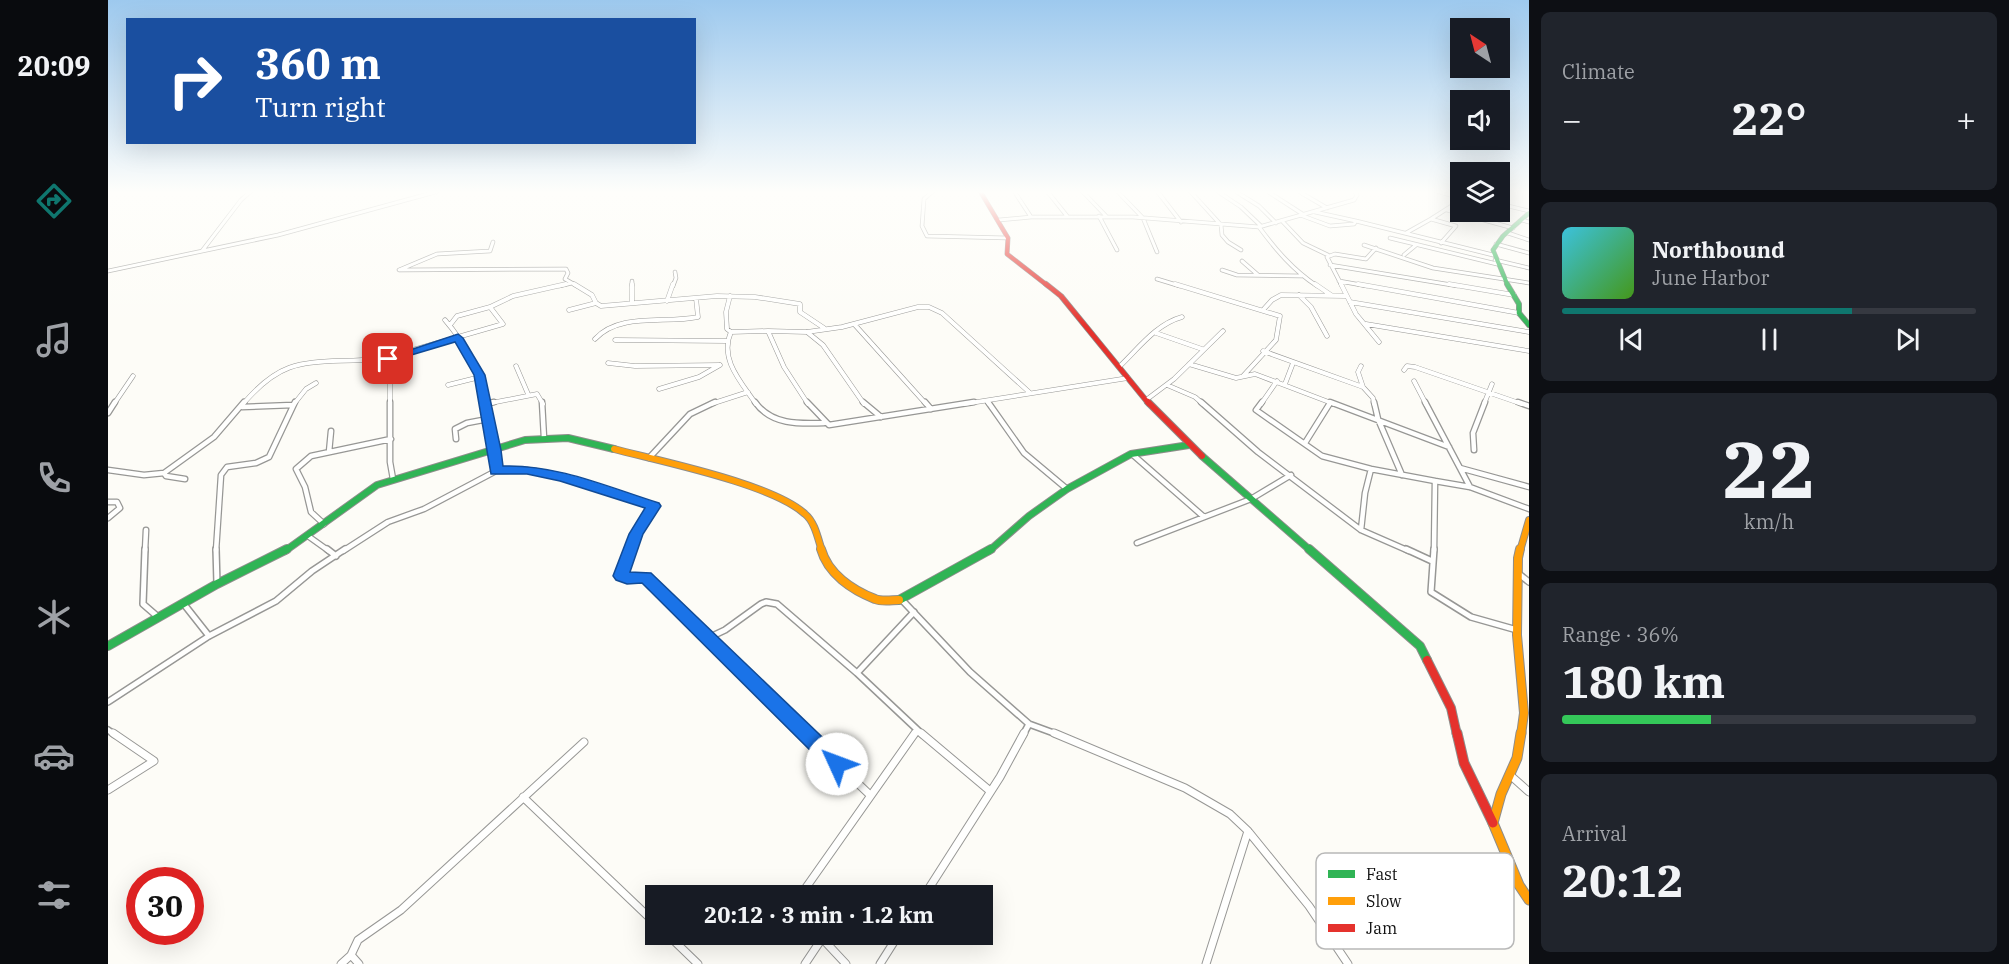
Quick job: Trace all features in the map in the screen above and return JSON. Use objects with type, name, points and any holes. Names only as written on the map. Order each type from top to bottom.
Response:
[{"type":"street","points":[[202,251],[213,236]]},
{"type":"street","points":[[108,271],[270,236]]},
{"type":"street","points":[[927,236],[1008,238],[1006,251],[1009,256],[1062,296],[1146,400],[1189,445],[1420,646],[1451,708],[1464,763],[1507,853]]},
{"type":"street","points":[[1110,236],[1117,250]]},
{"type":"street","points":[[1150,236],[1157,252]]},
{"type":"street","points":[[1223,236],[1241,250]]},
{"type":"street","points":[[1266,236],[1276,251],[1303,276],[1330,295]]},
{"type":"street","points":[[1296,236],[1303,243],[1328,255],[1366,259],[1376,248]]},
{"type":"street","points":[[1416,236],[1495,260]]},
{"type":"street","points":[[1441,243],[1447,236]]},
{"type":"street","points":[[1505,236],[1496,244],[1495,260],[1519,304],[1519,313],[1529,325]]},
{"type":"street","points":[[1390,238],[1529,268]]},
{"type":"street","points":[[493,242],[490,250],[437,254],[399,270],[566,270],[568,273],[565,279],[592,295],[596,303],[601,306],[730,296],[755,297],[800,304],[800,312],[824,328]]},
{"type":"street","points":[[1496,244],[1529,254]]},
{"type":"street","points":[[1364,245],[1433,268],[1529,283]]},
{"type":"street","points":[[1404,255],[1416,245]]},
{"type":"street","points":[[1328,255],[1330,265],[1345,296],[1356,314],[1379,342]]},
{"type":"street","points":[[1242,261],[1258,275]]},
{"type":"street","points":[[1330,265],[1514,295]]},
{"type":"street","points":[[1222,270],[1237,275],[1303,276]]},
{"type":"street","points":[[667,301],[676,278],[675,272]]},
{"type":"street","points":[[1157,279],[1280,316],[1276,340],[1263,351],[1243,376]]},
{"type":"street","points":[[632,281],[632,302]]},
{"type":"street","points":[[1339,282],[1519,313]]},
{"type":"street","points":[[450,325],[457,316],[490,307],[521,294],[572,283]]},
{"type":"street","points":[[1263,310],[1272,300],[1281,295],[1345,296]]},
{"type":"street","points":[[1299,295],[1311,307],[1327,336]]},
{"type":"street","points":[[730,296],[726,312],[727,329],[731,332],[807,332],[855,325],[918,307],[933,308],[942,313],[1029,392]]},
{"type":"street","points":[[595,339],[599,331],[618,323],[660,322],[698,317],[696,298]]},
{"type":"street","points":[[1350,302],[1529,333]]},
{"type":"street","points":[[569,310],[596,303]]},
{"type":"street","points":[[385,363],[392,356],[503,324],[490,307]]},
{"type":"street","points":[[1119,367],[1172,319],[1182,317]]},
{"type":"street","points":[[445,320],[480,377],[495,450],[496,471]]},
{"type":"street","points":[[1366,324],[1529,351]]},
{"type":"street","points":[[855,325],[931,409]]},
{"type":"street","points":[[768,331],[778,358],[824,423]]},
{"type":"street","points":[[1146,400],[1167,386],[1202,349],[1223,331]]},
{"type":"street","points":[[731,332],[727,341],[729,364],[761,411],[780,421],[800,424],[881,417],[1128,378]]},
{"type":"street","points":[[807,332],[825,348],[871,411],[881,417]]},
{"type":"street","points":[[1155,333],[1202,349]]},
{"type":"street","points":[[615,340],[727,341]]},
{"type":"street","points":[[1263,351],[1364,387]]},
{"type":"street","points":[[108,470],[144,475],[164,473],[214,436],[242,407],[251,394],[273,374],[286,366],[362,360],[385,363]]},
{"type":"street","points":[[385,363],[390,376],[393,479]]},
{"type":"street","points":[[608,363],[729,364]]},
{"type":"street","points":[[1285,384],[1293,363]]},
{"type":"street","points":[[1189,364],[1236,378],[1255,374],[1277,381],[1449,447]]},
{"type":"street","points":[[659,389],[707,374],[720,365]]},
{"type":"street","points":[[516,366],[528,394]]},
{"type":"street","points":[[1361,366],[1358,372],[1364,387],[1373,398],[1378,419],[1402,475]]},
{"type":"street","points":[[1404,370],[1407,366],[1415,367],[1529,406]]},
{"type":"street","points":[[108,413],[133,376]]},
{"type":"street","points":[[448,385],[480,377]]},
{"type":"street","points":[[1277,381],[1256,410],[1322,456],[1371,469],[1470,487],[1529,509]]},
{"type":"street","points":[[1414,381],[1470,487]]},
{"type":"street","points":[[217,584],[216,539],[221,476],[227,467],[256,463],[269,457],[293,405],[316,383]]},
{"type":"street","points":[[1474,450],[1471,442],[1477,420],[1492,384]]},
{"type":"street","points":[[1167,386],[1195,397],[1258,452],[1291,475],[1323,504],[1361,530],[1432,561]]},
{"type":"street","points":[[649,458],[690,414],[713,403],[748,393]]},
{"type":"street","points":[[485,404],[537,394],[543,403],[544,438]]},
{"type":"street","points":[[987,400],[1024,453],[1067,489]]},
{"type":"street","points":[[1305,443],[1330,402]]},
{"type":"street","points":[[242,407],[293,405]]},
{"type":"street","points":[[456,439],[455,429],[467,423],[488,419]]},
{"type":"street","points":[[329,452],[331,431]]},
{"type":"street","points":[[108,646],[217,584],[282,553],[370,490],[393,479],[525,440],[568,438],[748,486],[798,507],[811,518],[825,562],[838,578],[877,600],[902,600],[994,548],[1029,516],[1067,489],[1131,454],[1189,445]]},
{"type":"street","points":[[324,524],[313,518],[308,511],[304,486],[296,469],[311,456],[391,439]]},
{"type":"street","points":[[1131,454],[1204,517]]},
{"type":"street","points":[[1460,468],[1529,487]]},
{"type":"street","points":[[1361,530],[1365,493],[1371,469]]},
{"type":"street","points":[[108,702],[209,636],[276,601],[312,571],[388,522],[424,509],[496,471],[527,470],[563,477],[654,506],[636,534],[621,576],[646,577],[870,795]]},
{"type":"street","points":[[164,473],[166,476],[185,479]]},
{"type":"street","points":[[1137,543],[1251,499],[1291,475]]},
{"type":"street","points":[[1436,481],[1431,592],[1471,616],[1517,630]]},
{"type":"street","points":[[108,502],[117,502],[120,508],[108,518]]},
{"type":"street","points":[[1493,823],[1497,805],[1517,758],[1524,713],[1520,688],[1517,630],[1518,558],[1529,520]]},
{"type":"street","points":[[146,530],[143,604],[158,617]]},
{"type":"street","points":[[308,536],[336,555]]},
{"type":"street","points":[[1519,574],[1529,582]]},
{"type":"street","points":[[902,600],[969,672],[1029,724],[1094,748],[1185,788],[1230,814],[1248,831],[1316,916]]},
{"type":"street","points":[[183,603],[209,636]]},
{"type":"street","points":[[708,638],[725,630],[761,604],[777,604],[857,673],[917,730],[990,791]]},
{"type":"street","points":[[857,673],[914,612]]},
{"type":"street","points":[[1520,688],[1529,690]]},
{"type":"street","points":[[931,885],[1000,777],[1029,724]]},
{"type":"street","points":[[108,730],[154,761],[108,790]]},
{"type":"street","points":[[808,885],[917,730]]},
{"type":"street","points":[[341,964],[351,955],[358,940],[400,910],[584,742]]},
{"type":"street","points":[[1510,775],[1528,789]]},
{"type":"street","points":[[523,797],[645,913]]},
{"type":"street","points":[[1206,964],[1248,831]]},
{"type":"street","points":[[1514,871],[1520,890],[1529,900]]},
{"type":"street","points":[[678,945],[698,964]]},
{"type":"street","points":[[805,964],[816,945]]},
{"type":"street","points":[[828,945],[846,964]]},
{"type":"street","points":[[879,964],[892,945]]},
{"type":"street","points":[[1338,949],[1348,964]]},
{"type":"street","points":[[351,955],[359,964]]},
{"type":"traffic: fast","points":[[1503,236],[1493,250],[1503,278],[1519,304],[1519,313],[1529,325]]},
{"type":"traffic: fast","points":[[108,646],[217,584],[282,553],[377,485],[525,440],[568,438],[614,449]]},
{"type":"traffic: fast","points":[[899,600],[994,548],[1029,516],[1067,489],[1131,454],[1189,445]]},
{"type":"traffic: fast","points":[[1202,456],[1420,646],[1427,660]]},
{"type":"traffic: slow","points":[[614,449],[748,486],[783,500],[806,514],[816,531],[825,562],[838,578],[877,600],[899,600]]},
{"type":"traffic: slow","points":[[1506,853],[1493,823],[1501,794],[1517,758],[1524,713],[1517,635],[1518,558],[1529,520]]},
{"type":"traffic: slow","points":[[1514,873],[1529,900]]},
{"type":"traffic: jam","points":[[1007,236],[1007,254],[1061,296],[1150,405],[1202,456]]},
{"type":"traffic: jam","points":[[1427,660],[1451,708],[1464,763],[1493,823]]},
{"type":"route","points":[[388,359],[398,354],[458,338],[479,375],[485,395],[485,408],[495,450],[496,471],[527,470],[563,477],[654,506],[636,534],[621,576],[646,577],[837,764]]}]
